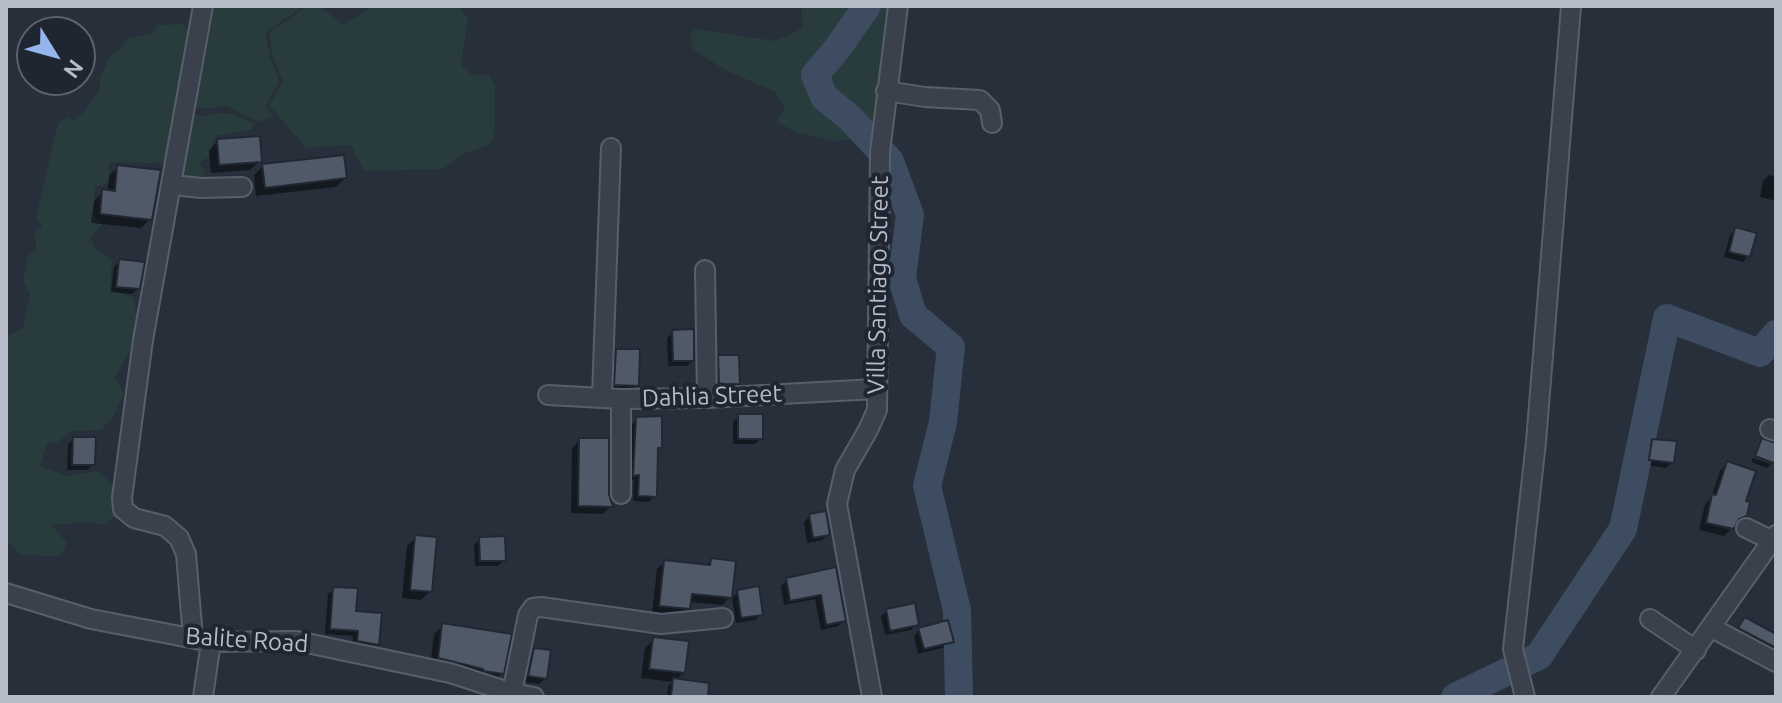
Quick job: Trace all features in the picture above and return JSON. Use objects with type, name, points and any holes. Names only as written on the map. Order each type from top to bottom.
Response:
[{"type":"street","points":[[203,6],[143,340],[122,498],[123,509],[134,518],[165,526],[179,538],[186,554],[202,640],[203,697]]},
{"type":"street","name":"Villa Santiago Street","points":[[872,697],[837,504],[845,470],[877,410],[880,152],[898,6]]},
{"type":"street","points":[[1522,690],[1513,649],[1536,442],[1571,6]]},
{"type":"street","points":[[886,91],[980,100],[987,105],[992,123]]},
{"type":"street","points":[[602,396],[611,148]]},
{"type":"street","points":[[173,185],[242,187]]},
{"type":"street","points":[[705,270],[707,398]]},
{"type":"street","name":"Dahlia Street","points":[[548,395],[621,399],[707,398],[876,389]]},
{"type":"street","points":[[621,399],[621,494]]},
{"type":"street","points":[[1661,697],[1774,538],[1746,528]]},
{"type":"street","name":"Balite Road","points":[[6,593],[91,619],[202,640],[297,641],[450,673],[534,697]]},
{"type":"street","points":[[512,693],[528,615],[533,608],[642,623],[675,624],[723,618]]},
{"type":"street","points":[[1650,619],[1696,650]]},
{"type":"street","points":[[1712,628],[1776,662]]},
{"type":"shaded area","points":[[215,6],[303,6],[265,33],[279,81],[266,105],[273,116],[259,122],[227,106],[196,107]]},
{"type":"shaded area","points":[[308,6],[318,6],[343,24],[375,6],[458,6],[468,18],[461,65],[472,75],[490,75],[495,86],[495,130],[490,145],[465,153],[443,169],[364,171],[351,145],[306,148],[269,105],[283,82],[272,55],[270,32]]},
{"type":"shaded area","points":[[801,6],[891,6],[879,100],[866,138],[834,141],[795,132],[777,122],[785,107],[774,91],[725,70],[694,50],[690,36],[694,29],[775,41],[803,28]]},
{"type":"shaded area","points":[[184,24],[191,39],[181,111],[203,116],[232,114],[254,124],[252,130],[215,136],[208,158],[199,162],[205,173],[200,184],[187,183],[164,163],[109,162],[110,183],[95,187],[93,214],[103,224],[91,236],[93,246],[112,260],[110,290],[133,297],[138,318],[132,346],[115,377],[124,395],[112,418],[101,430],[72,431],[58,442],[47,444],[40,466],[68,476],[98,471],[113,485],[119,512],[105,525],[89,522],[52,525],[67,543],[60,556],[21,555],[9,543],[6,544],[6,337],[23,328],[30,294],[23,281],[28,256],[36,249],[35,232],[42,226],[36,218],[58,123],[68,117],[73,120],[83,113],[100,90],[100,77],[112,53],[122,48],[125,39],[154,33],[157,25]]},
{"type":"building","points":[[260,136],[262,162],[219,165],[217,139]]},
{"type":"building","points":[[344,155],[347,178],[265,188],[262,164]]},
{"type":"building","points":[[117,165],[161,170],[152,220],[100,214],[102,189],[115,191]]},
{"type":"building","points":[[1735,227],[1757,233],[1750,257],[1729,252]]},
{"type":"building","points":[[119,259],[145,262],[140,289],[116,287]]},
{"type":"building","points":[[694,329],[694,361],[673,361],[672,330]]},
{"type":"building","points":[[616,349],[640,349],[639,386],[614,385]]},
{"type":"building","points":[[718,355],[739,355],[740,384],[719,385]]},
{"type":"building","points":[[738,414],[763,414],[763,439],[738,439]]},
{"type":"building","points":[[662,416],[657,497],[638,496],[639,475],[633,476],[636,417]]},
{"type":"building","points":[[73,437],[96,437],[95,465],[72,465]]},
{"type":"building","points":[[579,438],[609,438],[609,494],[613,507],[578,506]]},
{"type":"building","points":[[1762,438],[1776,443],[1776,464],[1755,456]]},
{"type":"building","points":[[1652,439],[1677,441],[1674,463],[1649,460]]},
{"type":"building","points":[[1727,461],[1756,471],[1746,501],[1750,502],[1747,516],[1739,519],[1734,529],[1706,523],[1712,494],[1716,495]]},
{"type":"building","points":[[826,511],[830,535],[813,538],[809,514]]},
{"type":"building","points":[[415,535],[437,537],[432,592],[410,590]]},
{"type":"building","points":[[505,536],[506,561],[480,561],[479,537]]},
{"type":"building","points":[[711,558],[736,561],[732,598],[692,594],[690,609],[659,606],[664,560],[710,565]]},
{"type":"building","points":[[836,567],[846,621],[826,625],[821,595],[790,601],[786,578]]},
{"type":"building","points":[[759,586],[763,615],[741,618],[737,590]]},
{"type":"building","points":[[333,587],[358,588],[356,611],[382,613],[379,645],[357,641],[358,631],[330,629]]},
{"type":"building","points":[[915,603],[919,625],[890,631],[886,609]]},
{"type":"building","points":[[1745,617],[1776,634],[1776,648],[1738,628]]},
{"type":"building","points":[[948,620],[954,642],[924,649],[918,628]]},
{"type":"building","points":[[442,623],[512,634],[504,674],[438,658]]},
{"type":"building","points":[[653,637],[689,641],[685,673],[649,669]]},
{"type":"building","points":[[534,648],[551,650],[547,679],[528,676]]},
{"type":"building","points":[[673,678],[709,683],[708,697],[671,697]]},
{"type":"waterway","points":[[867,6],[815,75],[824,97],[849,117],[890,161],[910,215],[902,278],[913,315],[951,347],[943,422],[927,486],[957,610],[959,697]]},
{"type":"waterway","points":[[1455,697],[1539,656],[1623,529],[1667,318],[1760,353],[1776,334]]}]
